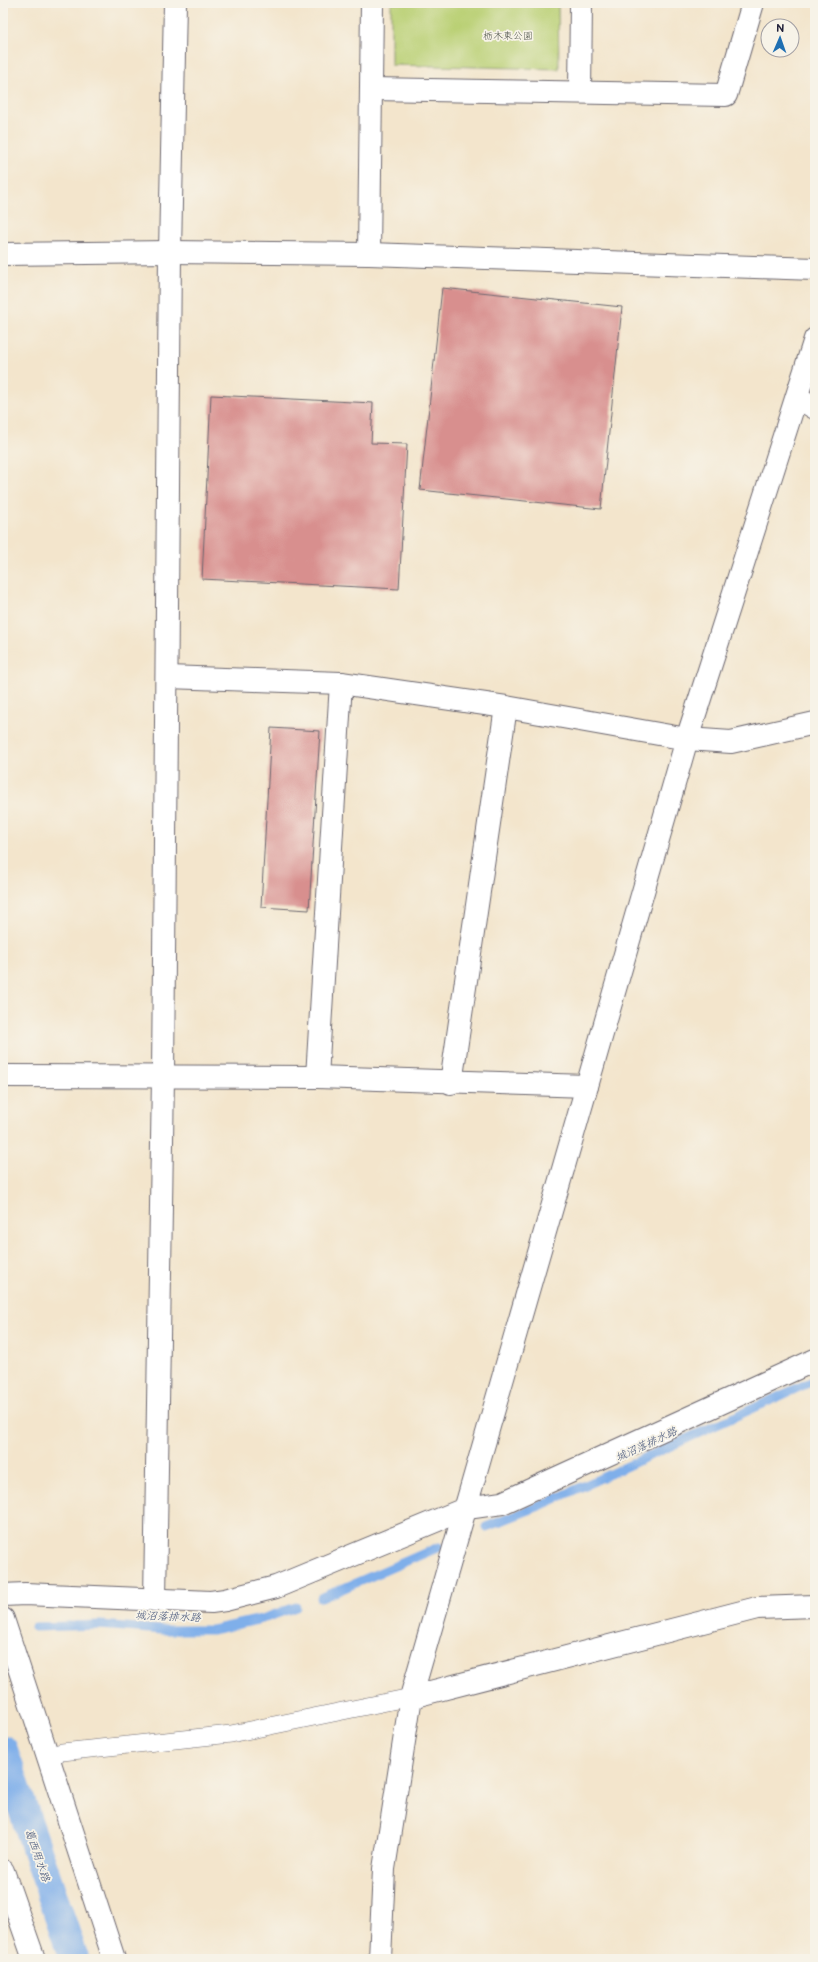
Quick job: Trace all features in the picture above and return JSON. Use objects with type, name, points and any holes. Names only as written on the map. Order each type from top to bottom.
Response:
[{"type":"street","points":[[155,1600],[163,1076],[170,252],[175,3]]},
{"type":"street","points":[[369,254],[372,3]]},
{"type":"street","points":[[580,92],[581,3]]},
{"type":"street","points":[[372,90],[726,95],[753,3]]},
{"type":"street","points":[[3,254],[170,252],[369,254],[815,269]]},
{"type":"street","points":[[380,1959],[384,1869],[412,1697],[687,739],[806,402],[815,339]]},
{"type":"street","points":[[167,677],[341,683],[506,707],[687,739],[732,742],[782,729],[815,723]]},
{"type":"street","points":[[317,1077],[341,683]]},
{"type":"street","points":[[451,1083],[506,707]]},
{"type":"street","points":[[3,1076],[317,1077],[451,1083],[587,1086]]},
{"type":"street","points":[[3,1595],[25,1594],[211,1602],[226,1600],[276,1586],[466,1508],[502,1503],[815,1360]]},
{"type":"street","points":[[412,1697],[757,1608],[815,1606]]},
{"type":"street","points":[[3,1619],[114,1959]]},
{"type":"street","points":[[3,1871],[34,1959]]},
{"type":"lane","points":[[47,1756],[62,1752],[231,1734],[412,1697]]},
{"type":"green space","name":"栃木東公園","points":[[391,3],[558,3],[559,69],[391,65]]},
{"type":"building","points":[[442,288],[622,307],[601,509],[420,490]]},
{"type":"building","points":[[211,395],[373,403],[371,443],[407,444],[399,589],[202,579]]},
{"type":"building","points":[[271,728],[320,731],[309,910],[261,907]]},
{"type":"waterway","name":"城沼落排水路","points":[[486,1527],[542,1505],[815,1380]]},
{"type":"waterway","name":"城沼落排水路","points":[[321,1598],[439,1547]]},
{"type":"waterway","name":"城沼落排水路","points":[[35,1627],[100,1625],[162,1630],[212,1630],[262,1619],[296,1607]]},
{"type":"waterway","name":"葛西用水路","points":[[3,1750],[74,1959]]}]
